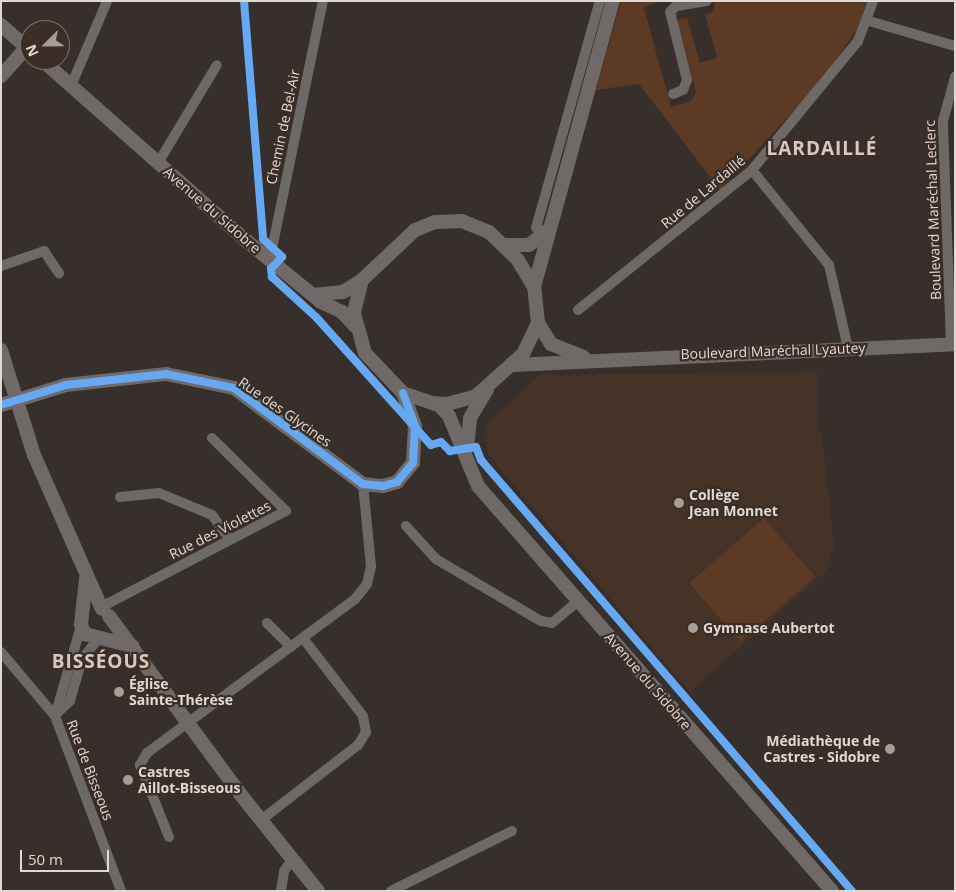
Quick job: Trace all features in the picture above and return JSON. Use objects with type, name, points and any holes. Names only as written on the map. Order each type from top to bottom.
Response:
[{"type":"street","points":[[71,86],[107,1]]},
{"type":"street","name":"Chemin de Bel-Air","points":[[264,256],[273,244],[323,1]]},
{"type":"street","points":[[546,213],[600,1]]},
{"type":"street","points":[[592,358],[551,344],[538,323],[534,287],[541,230],[613,1]]},
{"type":"street","points":[[673,94],[683,90],[687,80],[670,19],[672,4],[707,1]]},
{"type":"street","name":"Rue de Lardaillé","points":[[578,310],[752,170],[825,86],[869,21],[873,1]]},
{"type":"street","points":[[869,21],[955,46]]},
{"type":"street","points":[[1,25],[20,42]]},
{"type":"street","points":[[1,76],[20,57]]},
{"type":"street","name":"Avenue du Sidobre","points":[[158,163],[217,65]]},
{"type":"street","name":"Avenue du Sidobre","points":[[53,70],[264,256],[313,295],[342,312],[355,326]]},
{"type":"street","name":"Boulevard Maréchal Leclerc","points":[[953,344],[943,121],[955,77]]},
{"type":"street","points":[[752,170],[829,265],[848,348]]},
{"type":"street","points":[[313,295],[343,292],[362,280],[408,234],[435,222],[476,225],[506,246],[534,287]]},
{"type":"street","points":[[506,246],[529,245],[541,230]]},
{"type":"street","points":[[1,266],[44,251],[59,273]]},
{"type":"street","points":[[169,837],[140,765],[147,753],[355,599],[367,584],[371,566],[363,484],[383,486],[406,474],[413,463],[415,426],[403,393],[365,353],[355,326],[355,303],[362,280]]},
{"type":"street","points":[[403,393],[431,403],[462,402],[490,385],[513,365],[531,342],[538,323]]},
{"type":"street","name":"Boulevard Maréchal Lyautey","points":[[513,365],[592,358],[953,344]]},
{"type":"street","points":[[1,350],[16,402],[85,578],[105,612],[261,820],[318,891]]},
{"type":"street","name":"Rue des Glycines","points":[[1,405],[16,402],[66,385],[166,374],[234,388],[363,484]]},
{"type":"street","points":[[469,468],[468,425],[490,385]]},
{"type":"street","points":[[415,426],[431,403]]},
{"type":"street","name":"Avenue du Sidobre","points":[[431,403],[456,427],[469,468],[478,486],[832,891]]},
{"type":"street","name":"Rue des Violettes","points":[[105,612],[108,604],[286,511],[212,438]]},
{"type":"street","points":[[120,496],[159,493],[212,515],[230,540]]},
{"type":"street","points":[[406,526],[436,559],[541,621],[552,622],[578,601]]},
{"type":"street","points":[[85,578],[82,621],[88,637],[132,646]]},
{"type":"street","points":[[82,621],[93,608],[105,612]]},
{"type":"street","points":[[100,638],[110,631],[105,612]]},
{"type":"street","name":"Rue de Bisseous","points":[[55,716],[82,621]]},
{"type":"street","points":[[267,623],[291,647]]},
{"type":"street","name":"Rue de Bisseous","points":[[55,716],[70,701],[82,659],[100,638]]},
{"type":"street","points":[[261,820],[358,745],[366,732],[363,716],[303,638]]},
{"type":"street","name":"Rue de Bisseous","points":[[1,652],[55,716],[121,891]]},
{"type":"street","points":[[393,890],[512,831]]},
{"type":"street","points":[[280,891],[284,871],[292,860]]},
{"type":"shaded area","points":[[621,1],[659,1],[644,8],[671,107],[691,101],[696,92],[676,20],[687,17],[700,63],[717,58],[705,14],[713,12],[715,1],[867,1],[857,29],[819,84],[720,190],[639,84],[596,90]]},
{"type":"shaded area","name":"Collège Jean Monnet","points":[[817,372],[817,424],[822,436],[834,545],[827,570],[690,692],[489,456],[484,436],[487,424],[539,375]]},
{"type":"shaded area","points":[[764,518],[815,577],[740,642],[689,583]]},
{"type":"cycle path","points":[[244,1],[263,239],[282,257],[271,269],[272,277],[316,317],[431,445],[441,442],[450,451],[476,447],[481,460],[852,891]]},
{"type":"cycle path","points":[[1,405],[66,385],[166,374],[234,388],[363,484],[383,486],[397,482],[413,463],[415,426],[403,393]]},
{"type":"place","name":"Collège Jean Monnet","points":[[679,503]]},
{"type":"place","name":"Gymnase Aubertot","points":[[693,628]]},
{"type":"place","name":"Église Sainte-Thérèse","points":[[119,692]]},
{"type":"place","name":"Médiathèque de Castres - Sidobre","points":[[890,749]]},
{"type":"place","name":"Castres Aillot-Bisseous","points":[[128,780]]},
{"type":"district","name":"LARDAILLÉ","points":[[822,149]]},
{"type":"district","name":"BISSÉOUS","points":[[101,662]]}]
